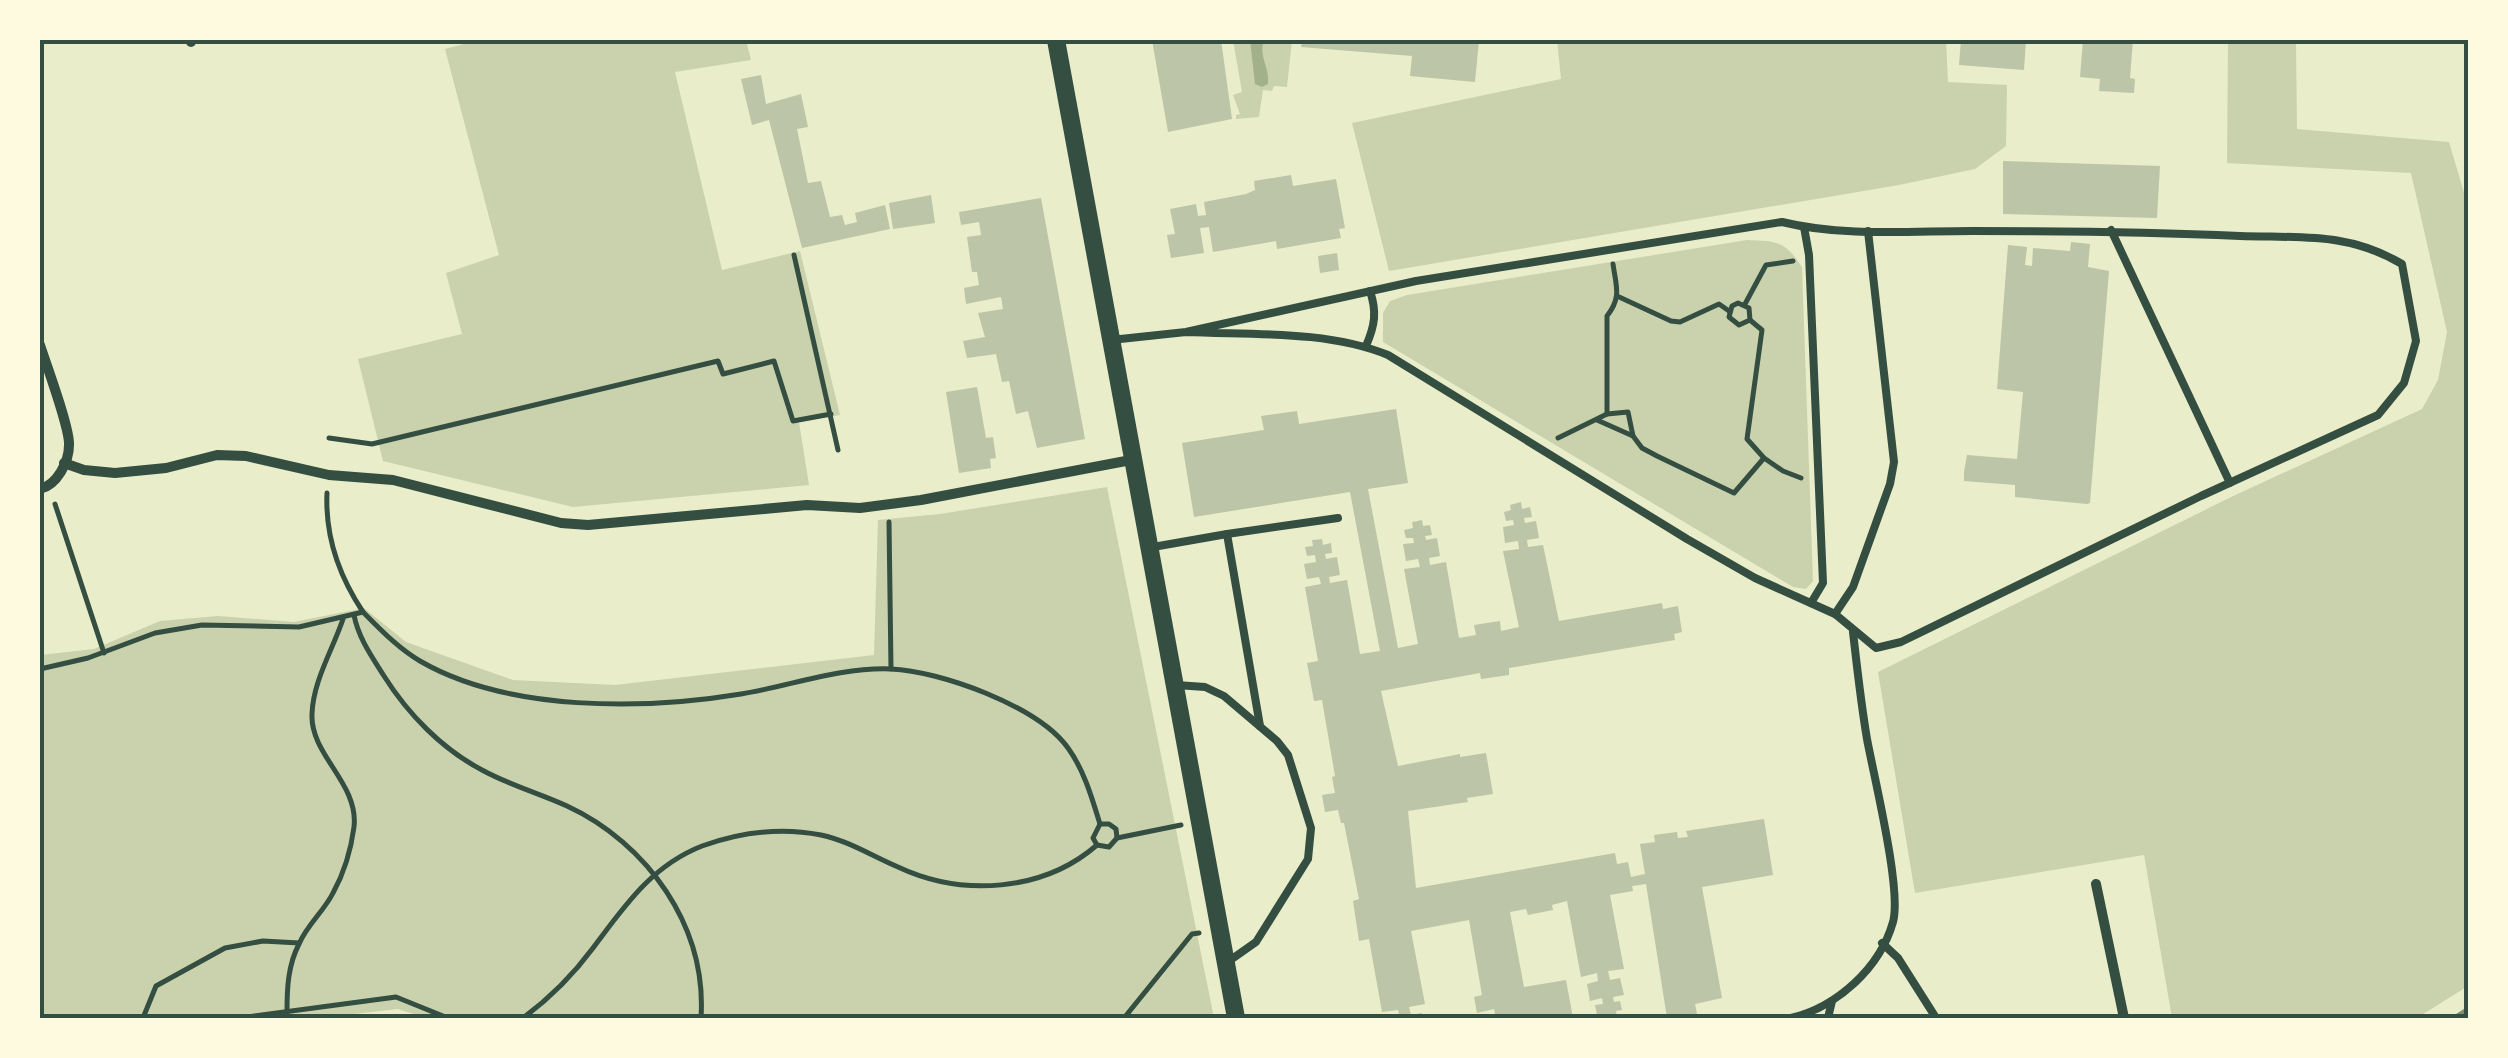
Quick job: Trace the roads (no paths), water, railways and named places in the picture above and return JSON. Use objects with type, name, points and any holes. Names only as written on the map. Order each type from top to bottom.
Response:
[{"type":"street","points":[[1056,40],[1236,1018]]},
{"type":"street","points":[[40,344],[70,444],[64,463],[44,488]]},
{"type":"street","points":[[64,463],[84,470],[115,473],[166,468],[217,455],[246,456],[328,475],[393,480],[561,523],[588,525],[806,505],[860,508],[1131,460]]},
{"type":"street","points":[[2096,884],[2124,1018]]},
{"type":"lane","points":[[1111,340],[1186,332],[1370,290],[1782,222],[1804,228],[1868,231],[2111,230],[2338,239],[2375,248],[2402,264],[2416,341],[2404,382],[2378,416],[1901,642],[1876,648],[1835,614],[1755,578],[1687,539],[1388,355],[1336,341],[1186,332]]},
{"type":"lane","points":[[1804,228],[1809,255],[1823,583],[1811,603]]},
{"type":"lane","points":[[2111,230],[2230,483]]},
{"type":"lane","points":[[1835,614],[1853,586],[1890,484],[1894,462],[1868,231]]},
{"type":"lane","points":[[1366,346],[1374,328],[1376,309],[1370,290]]},
{"type":"lane","points":[[1148,548],[1338,518]]},
{"type":"lane","points":[[1227,534],[1260,726]]},
{"type":"lane","points":[[1791,1018],[1832,1001],[1868,970],[1894,921],[1894,893],[1853,632]]},
{"type":"lane","points":[[1174,685],[1205,687],[1224,696],[1260,726],[1288,755],[1307,815],[1311,845],[1308,859],[1256,942],[1226,964]]},
{"type":"lane","points":[[1882,943],[1898,958],[1936,1018]]},
{"type":"lane","points":[[1828,1018],[1832,1001]]},
{"type":"railway","points":[[2457,1018],[2468,1011]]}]
